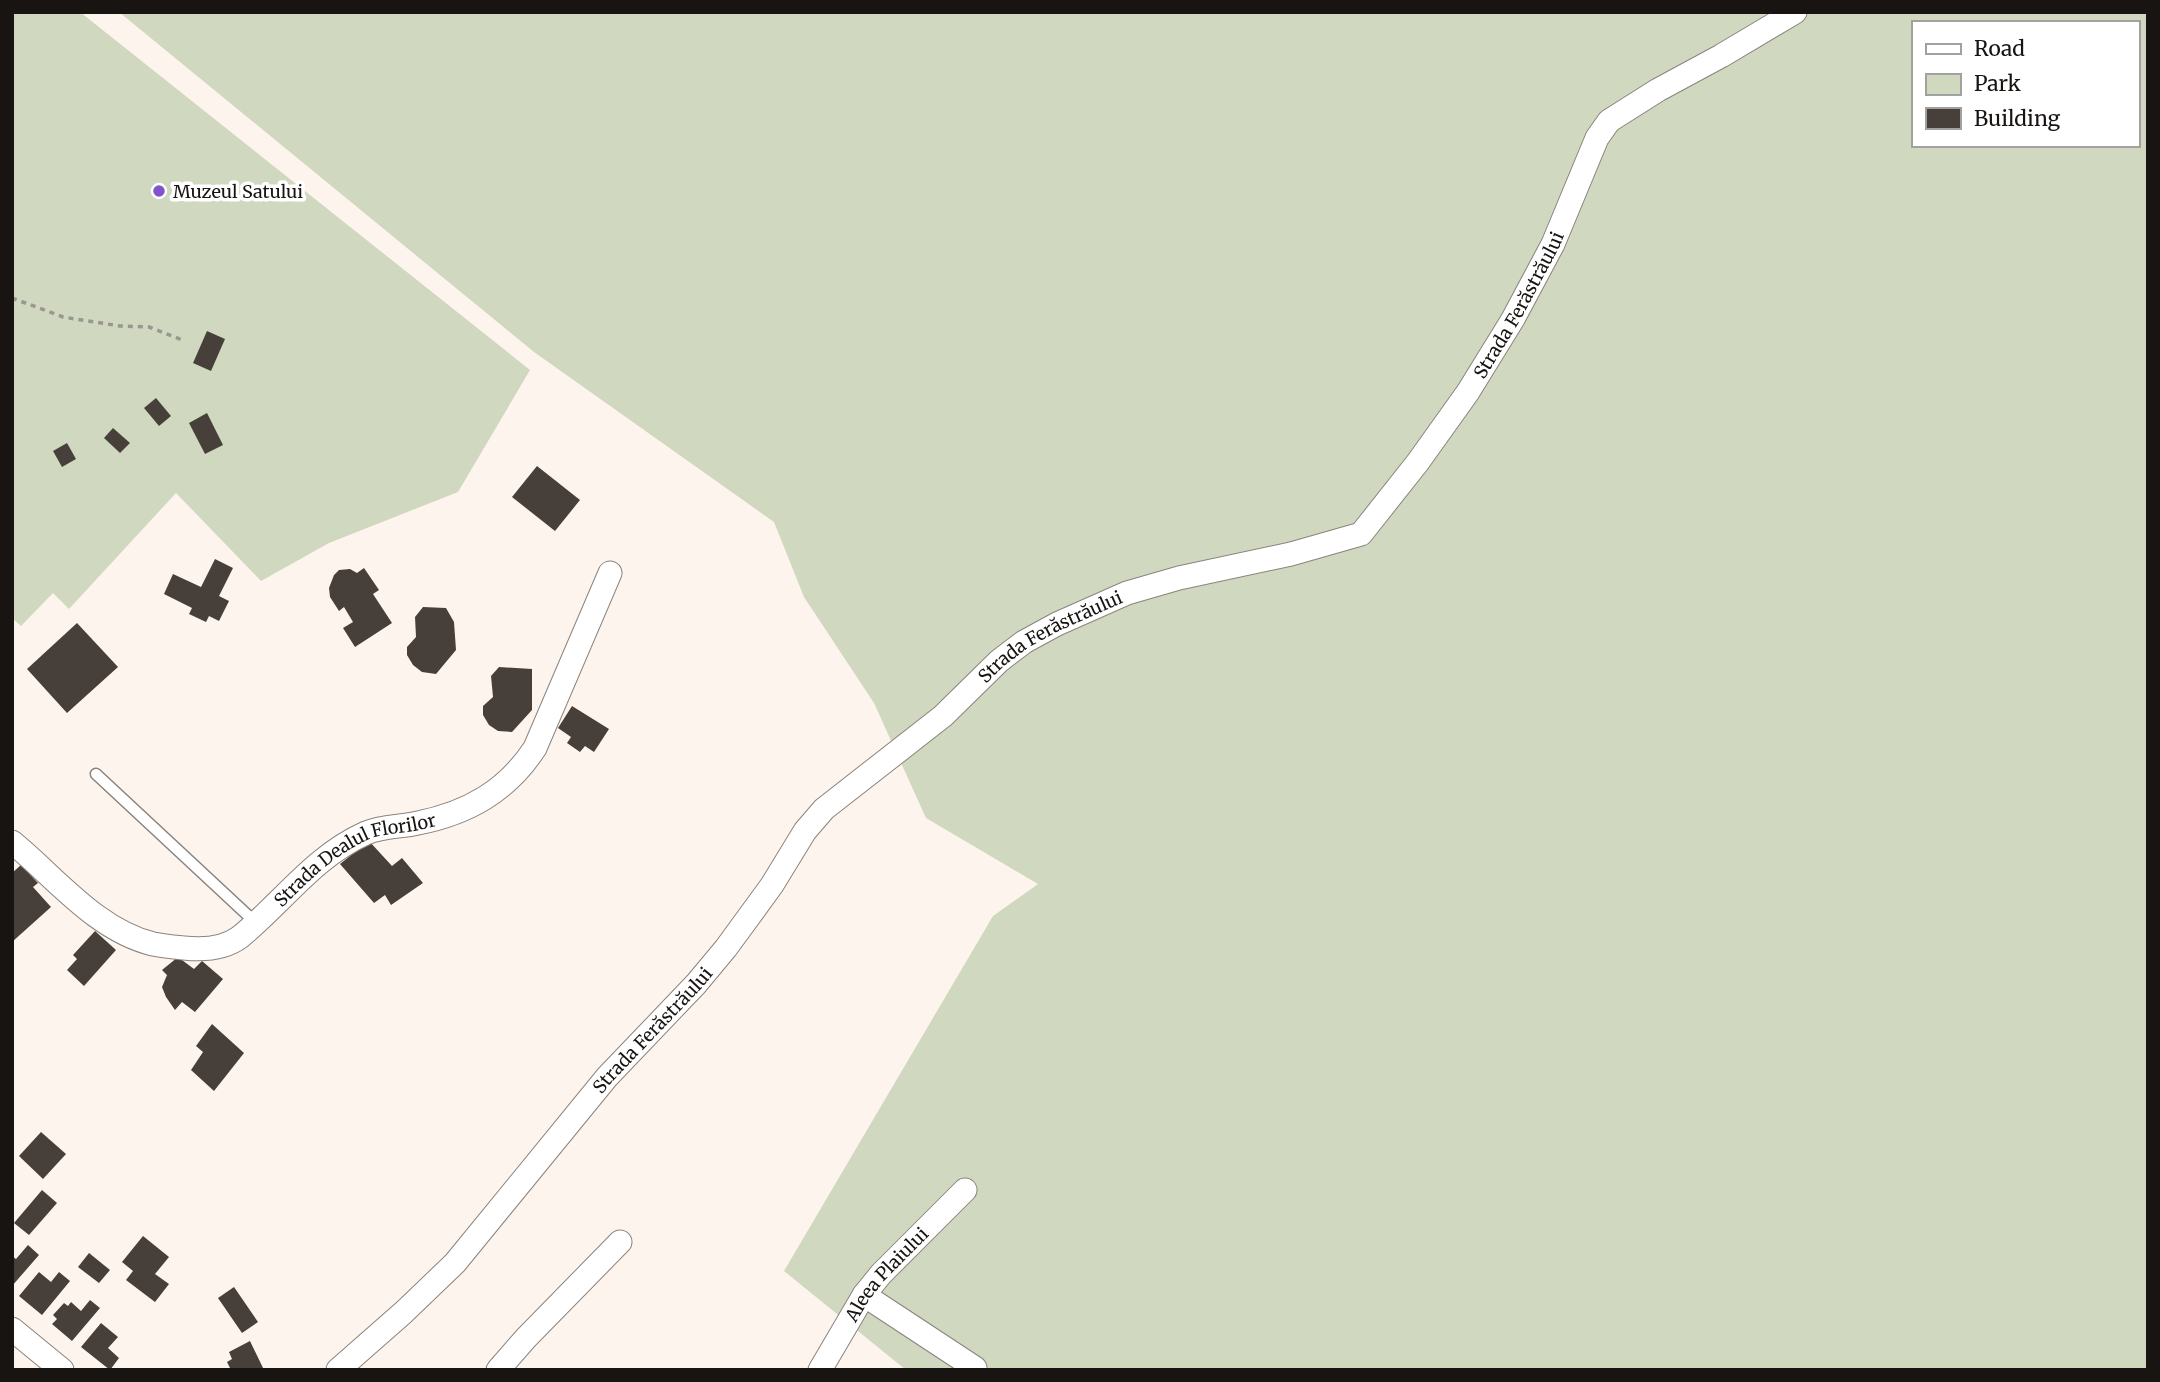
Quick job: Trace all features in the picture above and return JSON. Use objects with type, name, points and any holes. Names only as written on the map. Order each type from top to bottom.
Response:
[{"type":"street","name":"Strada Ferăstrăului","points":[[338,1370],[455,1263],[607,1077],[696,984],[726,948],[772,885],[805,831],[824,809],[943,716],[999,661],[1024,642],[1057,624],[1127,593],[1179,578],[1292,554],[1362,534],[1461,402],[1513,319],[1553,244],[1597,138],[1609,121],[1795,12]]},
{"type":"street","name":"Strada Dealul Florilor","points":[[12,842],[71,896],[111,925],[153,944],[198,950],[222,947],[238,938],[256,922],[308,870],[367,832],[419,823],[449,814],[480,802],[514,777],[535,748],[610,573]]},
{"type":"street","name":"Aleea Plaiului","points":[[820,1370],[864,1295],[881,1274],[965,1190]]},
{"type":"street","points":[[498,1370],[621,1242]]},
{"type":"street","points":[[864,1295],[975,1368]]},
{"type":"street","points":[[12,1329],[62,1370]]},
{"type":"lane","points":[[96,774],[256,922]]},
{"type":"path","points":[[12,298],[63,317],[120,326],[149,327],[185,341]]},
{"type":"green space","name":"Muzeul Satului","points":[[12,12],[80,12],[530,370],[458,492],[329,543],[261,581],[176,493],[69,609],[53,593],[21,626],[12,618]]},
{"type":"green space","points":[[119,12],[2148,12],[2148,1370],[906,1370],[784,1271],[993,916],[1038,884],[926,818],[874,703],[804,597],[774,522],[534,352]]},
{"type":"building","points":[[207,331],[225,339],[211,371],[193,363]]},
{"type":"building","points":[[156,398],[171,416],[159,426],[144,408]]},
{"type":"building","points":[[207,413],[223,445],[205,454],[189,423]]},
{"type":"building","points":[[113,428],[130,443],[120,453],[104,438]]},
{"type":"building","points":[[67,443],[76,459],[62,467],[53,451]]},
{"type":"building","points":[[537,466],[580,500],[555,531],[512,497]]},
{"type":"building","points":[[215,559],[233,568],[219,596],[229,601],[219,621],[209,616],[206,622],[189,614],[192,608],[164,594],[173,574],[201,587]]},
{"type":"building","points":[[364,568],[379,590],[373,594],[392,623],[355,647],[343,628],[353,622],[344,607],[339,611],[330,597],[329,588],[339,570],[350,569],[357,573]]},
{"type":"building","points":[[423,607],[446,608],[454,622],[456,650],[436,674],[422,672],[413,665],[407,655],[407,647],[416,637],[415,617]]},
{"type":"building","points":[[77,623],[118,667],[67,713],[27,669]]},
{"type":"building","points":[[499,667],[532,669],[532,710],[512,732],[498,731],[489,725],[483,715],[483,706],[493,697],[491,676]]},
{"type":"building","points":[[572,706],[609,729],[594,752],[585,746],[580,752],[567,743],[571,737],[558,728]]},
{"type":"building","points":[[369,841],[392,866],[402,858],[423,883],[391,905],[385,895],[374,903],[340,864]]},
{"type":"building","points":[[21,865],[38,883],[33,887],[51,907],[12,942],[12,873]]},
{"type":"building","points":[[95,931],[116,950],[84,986],[67,970],[77,959],[73,955]]},
{"type":"building","points":[[178,957],[194,969],[202,961],[223,979],[195,1012],[182,1002],[175,1010],[162,987],[167,975],[162,970]]},
{"type":"building","points":[[212,1024],[244,1053],[214,1091],[191,1070],[203,1052],[196,1046]]},
{"type":"building","points":[[41,1132],[66,1154],[43,1179],[19,1156]]},
{"type":"building","points":[[42,1190],[57,1203],[29,1235],[14,1223]]},
{"type":"building","points":[[143,1236],[169,1257],[155,1274],[169,1284],[155,1302],[126,1280],[133,1271],[122,1262]]},
{"type":"building","points":[[28,1245],[39,1255],[12,1286],[12,1256],[16,1259]]},
{"type":"building","points":[[89,1253],[110,1270],[99,1283],[78,1267]]},
{"type":"building","points":[[39,1272],[51,1282],[59,1272],[70,1281],[42,1315],[19,1296]]},
{"type":"building","points":[[234,1287],[258,1322],[242,1333],[218,1298]]},
{"type":"building","points":[[90,1300],[100,1308],[72,1341],[52,1324],[57,1319],[53,1315],[64,1303],[68,1306],[71,1302],[81,1311]]},
{"type":"building","points":[[101,1323],[118,1337],[108,1348],[119,1358],[110,1370],[81,1347]]},
{"type":"building","points":[[250,1341],[264,1370],[231,1370],[227,1362],[232,1359],[229,1352]]},
{"type":"place","name":"Muzeul Satului","points":[[159,191]]}]
